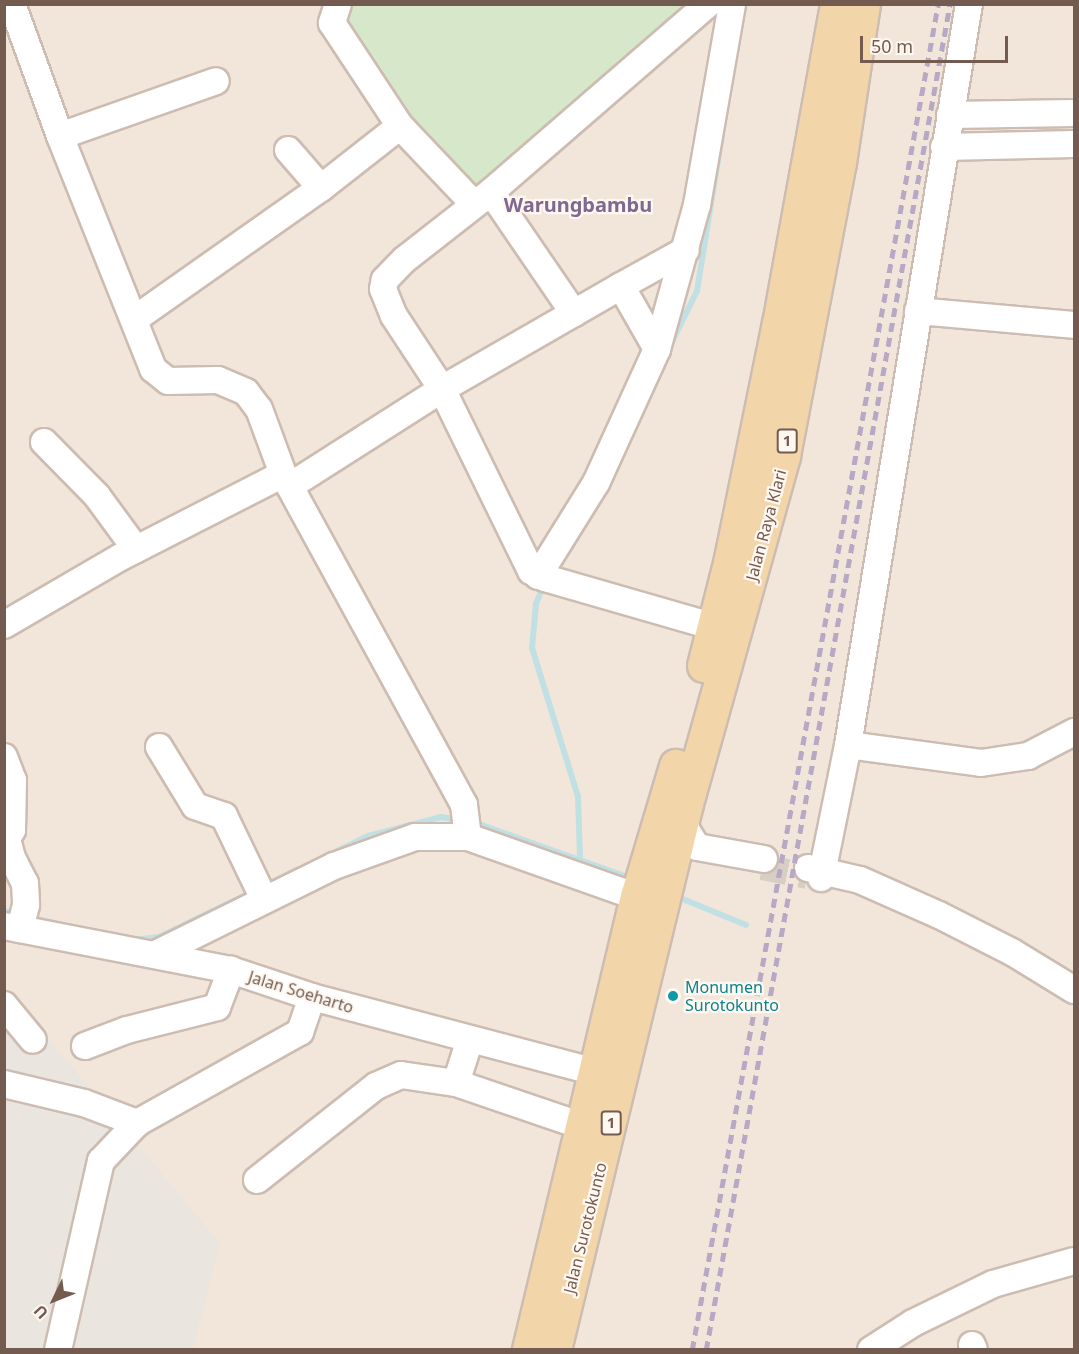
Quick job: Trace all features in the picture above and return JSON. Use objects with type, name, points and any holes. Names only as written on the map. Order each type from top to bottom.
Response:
[{"type":"main road","name":"Jalan Raya Klari","points":[[653,884],[715,627],[779,324],[837,4]]},
{"type":"main road","name":"Jalan Raya Klari","points":[[653,884],[687,804],[756,566],[810,332],[864,4]]},
{"type":"main road","points":[[779,324],[810,332]]},
{"type":"main road","name":"Jalan Surotokunto","points":[[528,1350],[595,1072],[653,884]]},
{"type":"main road","name":"Jalan Surotokunto","points":[[555,1350],[653,884]]},
{"type":"street","points":[[12,4],[60,136],[159,377],[168,381],[218,380],[246,392],[259,409],[286,480],[466,824]]},
{"type":"street","points":[[338,4],[332,23],[399,126],[482,198],[574,313]]},
{"type":"street","points":[[708,4],[482,198],[404,260],[385,280],[383,289],[394,316],[442,388],[531,571],[544,578],[715,627]]},
{"type":"street","points":[[544,578],[596,483],[657,349],[686,250],[708,153],[732,4]]},
{"type":"street","points":[[969,4],[848,745],[815,873],[939,915],[1012,952],[1074,990]]},
{"type":"street","points":[[60,136],[216,81]]},
{"type":"street","points":[[950,115],[1074,113]]},
{"type":"street","points":[[135,319],[321,188],[399,126]]},
{"type":"street","points":[[944,147],[1074,144]]},
{"type":"street","points":[[288,150],[321,188]]},
{"type":"street","points":[[4,625],[136,549],[286,480],[442,388],[686,250]]},
{"type":"street","points":[[621,286],[657,349]]},
{"type":"street","points":[[918,311],[1074,325]]},
{"type":"street","points":[[44,442],[104,503],[136,549]]},
{"type":"street","points":[[848,745],[981,763],[1028,756],[1074,732]]},
{"type":"street","points":[[159,747],[195,806],[200,810],[219,811],[224,816],[260,890]]},
{"type":"street","points":[[4,757],[13,780],[12,830],[7,839],[12,858],[25,883],[18,921]]},
{"type":"street","points":[[158,953],[260,890],[391,843],[466,824],[653,884],[682,857],[695,854],[763,863],[697,847],[685,828],[687,804]]},
{"type":"street","name":"Jalan Soeharto","points":[[18,921],[231,970],[312,997],[595,1072]]},
{"type":"street","points":[[85,1047],[127,1030],[217,1007],[231,970]]},
{"type":"street","points":[[58,1350],[95,1178],[106,1154],[137,1123],[300,1032],[312,997]]},
{"type":"street","points":[[4,1005],[33,1040]]},
{"type":"street","points":[[456,1083],[470,1040]]},
{"type":"street","points":[[257,1180],[390,1078],[406,1075],[456,1083],[582,1126]]},
{"type":"street","points":[[4,1084],[84,1103],[137,1123]]},
{"type":"street","points":[[871,1350],[913,1323],[993,1284],[1074,1261]]},
{"type":"shaded area","points":[[5,5],[1074,5],[1074,1350],[5,1350]]},
{"type":"shaded area","points":[[4,986],[220,1243],[193,1349],[5,1349]]},
{"type":"green space","points":[[351,5],[696,5],[474,204],[332,23]]},
{"type":"waterway","points":[[668,350],[697,291],[722,135]]},
{"type":"waterway","points":[[544,584],[536,604],[532,648],[578,797],[580,857]]},
{"type":"waterway","points":[[325,857],[368,836],[441,817],[460,820]]},
{"type":"waterway","points":[[473,822],[633,879]]},
{"type":"waterway","points":[[265,886],[297,870]]},
{"type":"waterway","points":[[134,940],[159,937],[254,891]]},
{"type":"waterway","points":[[673,895],[746,925]]},
{"type":"waterway","points":[[4,911],[18,914]]},
{"type":"waterway","points":[[28,917],[59,924]]},
{"type":"tunnel","points":[[762,867],[807,876]]},
{"type":"railway","points":[[692,1350],[938,4]]},
{"type":"railway","points":[[706,1350],[950,4]]},
{"type":"place","name":"Monumen Surotokunto","points":[[673,996]]},
{"type":"district","name":"Warungbambu","points":[[578,204]]}]
